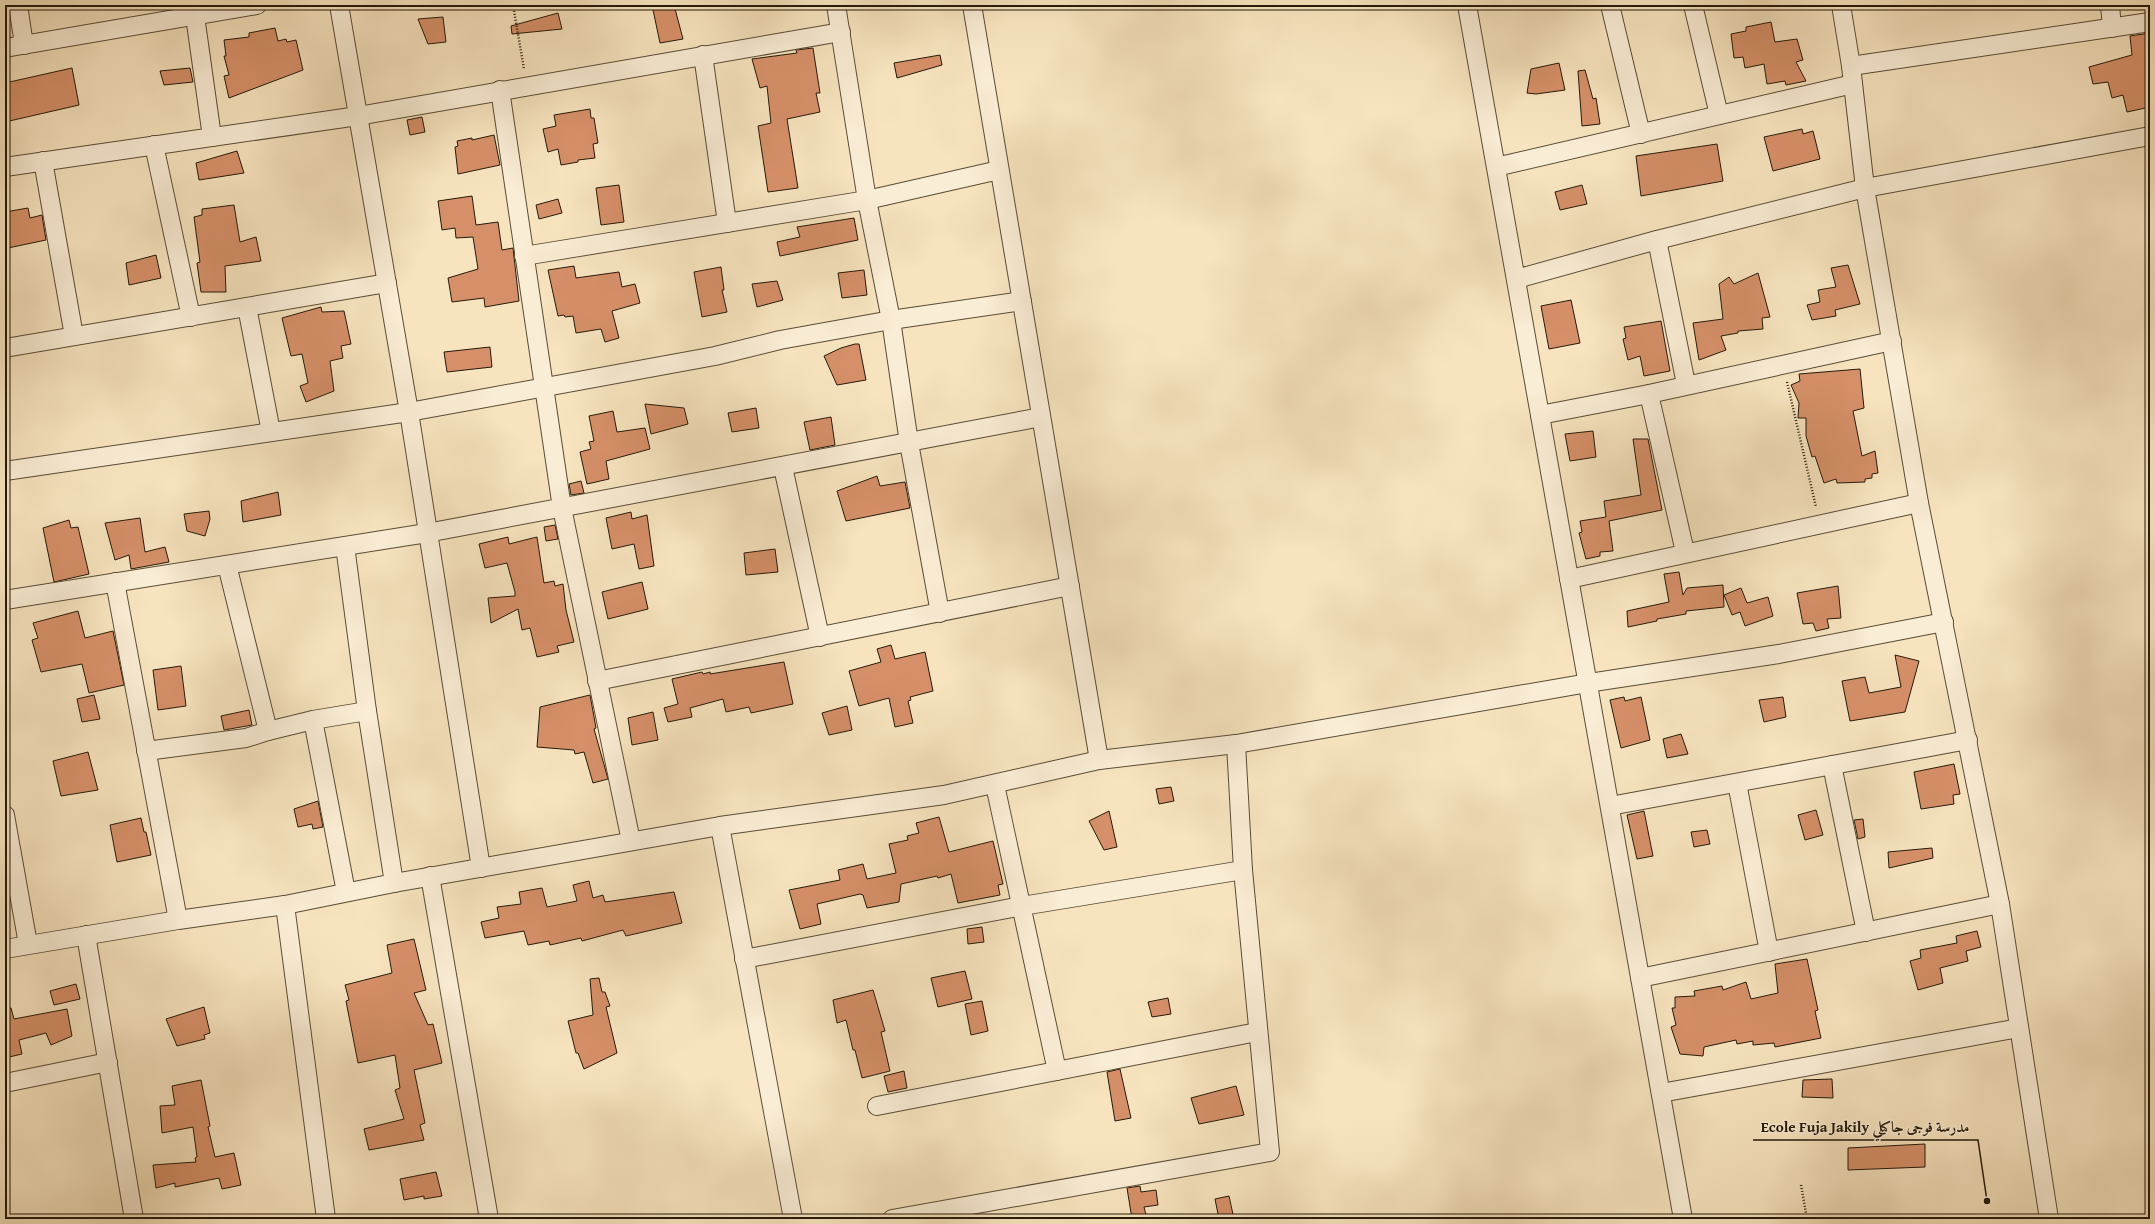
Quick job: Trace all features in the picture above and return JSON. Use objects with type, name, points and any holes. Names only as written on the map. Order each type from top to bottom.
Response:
[{"type":"street","points":[[18,5],[24,45]]},
{"type":"street","points":[[5,48],[257,5]]},
{"type":"street","points":[[339,5],[408,412],[481,868]]},
{"type":"street","points":[[836,5],[867,200],[891,320],[909,443],[940,613]]},
{"type":"street","points":[[972,5],[1099,760]]},
{"type":"street","points":[[1467,5],[1683,1219]]},
{"type":"street","points":[[1610,5],[1642,134]]},
{"type":"street","points":[[1693,5],[1719,116]]},
{"type":"street","points":[[1841,5],[1851,66],[1865,188],[1919,503],[2000,904],[2049,1219]]},
{"type":"street","points":[[2110,5],[2112,28]]},
{"type":"street","points":[[195,16],[212,137]]},
{"type":"street","points":[[1851,66],[2150,22]]},
{"type":"street","points":[[5,167],[358,116],[500,90],[840,32]]},
{"type":"street","points":[[703,55],[727,223]]},
{"type":"street","points":[[1496,167],[1853,84]]},
{"type":"street","points":[[500,90],[562,508],[631,841]]},
{"type":"street","points":[[1516,279],[1657,240],[1865,188],[2150,136]]},
{"type":"street","points":[[154,145],[191,316]]},
{"type":"street","points":[[43,161],[74,336]]},
{"type":"street","points":[[524,256],[867,200],[1000,170]]},
{"type":"street","points":[[1657,240],[1686,384]]},
{"type":"street","points":[[5,348],[386,283]]},
{"type":"street","points":[[5,471],[408,412],[715,356],[780,340],[891,320],[1022,301]]},
{"type":"street","points":[[247,307],[271,432]]},
{"type":"street","points":[[1540,415],[1649,394],[1686,384],[1892,341]]},
{"type":"street","points":[[1649,394],[1685,552]]},
{"type":"street","points":[[5,600],[427,533],[783,467],[1041,417]]},
{"type":"street","points":[[783,467],[820,637]]},
{"type":"street","points":[[1569,579],[1685,552],[1919,503]]},
{"type":"street","points":[[345,546],[367,711],[394,883]]},
{"type":"street","points":[[227,565],[268,731]]},
{"type":"street","points":[[115,582],[178,920]]},
{"type":"street","points":[[597,681],[1070,586]]},
{"type":"street","points":[[5,949],[28,944],[285,904],[430,876],[720,826],[944,795],[1099,760],[1236,744],[1588,683],[1779,654],[1944,622]]},
{"type":"street","points":[[146,751],[246,738],[313,720],[367,711]]},
{"type":"street","points":[[313,720],[346,892]]},
{"type":"street","points":[[1610,806],[1968,740]]},
{"type":"street","points":[[892,1219],[1270,1152],[1257,1032],[1243,870],[1236,744]]},
{"type":"street","points":[[1832,765],[1866,932]]},
{"type":"street","points":[[1737,783],[1769,952]]},
{"type":"street","points":[[995,784],[1057,1071]]},
{"type":"street","points":[[5,815],[28,944]]},
{"type":"street","points":[[720,826],[792,1219]]},
{"type":"street","points":[[744,959],[1022,906],[1243,870]]},
{"type":"street","points":[[430,876],[489,1219]]},
{"type":"street","points":[[285,904],[326,1219]]},
{"type":"street","points":[[1640,978],[2000,904]]},
{"type":"street","points":[[86,935],[134,1219]]},
{"type":"street","points":[[1661,1093],[2019,1028]]},
{"type":"street","points":[[877,1106],[1257,1032]]},
{"type":"street","points":[[5,1083],[108,1062]]},
{"type":"path","points":[[513,5],[526,86]]},
{"type":"path","points":[[1782,364],[1819,524]]},
{"type":"path","points":[[1801,1185],[1807,1219]]},
{"type":"building","points":[[652,5],[674,5],[683,39],[660,43]]},
{"type":"building","points":[[558,13],[562,29],[512,34],[511,26]]},
{"type":"building","points":[[443,17],[446,42],[428,44],[418,19]]},
{"type":"building","points":[[1771,22],[1775,42],[1797,39],[1803,60],[1796,62],[1806,81],[1786,85],[1785,81],[1767,84],[1764,64],[1745,68],[1743,57],[1734,58],[1731,34],[1746,31],[1746,27]]},
{"type":"building","points":[[275,28],[278,41],[286,39],[287,42],[296,40],[303,70],[229,98],[224,76],[229,75],[224,56],[226,56],[224,40],[249,37],[249,33]]},
{"type":"building","points":[[2150,33],[2150,107],[2127,112],[2123,95],[2112,98],[2108,82],[2093,84],[2089,67],[2132,55],[2130,36]]},
{"type":"building","points":[[813,48],[820,93],[816,93],[820,112],[787,119],[798,188],[768,192],[758,126],[771,123],[767,86],[760,88],[752,59],[797,53],[796,50]]},
{"type":"building","points":[[940,55],[942,65],[897,78],[894,63]]},
{"type":"building","points":[[1559,63],[1565,90],[1536,94],[1527,93],[1531,69]]},
{"type":"building","points":[[72,68],[79,105],[5,122],[5,83]]},
{"type":"building","points":[[190,68],[193,82],[164,85],[160,71]]},
{"type":"building","points":[[1585,70],[1593,99],[1596,98],[1600,124],[1582,126],[1578,71]]},
{"type":"building","points":[[590,109],[591,118],[594,118],[598,143],[593,144],[595,158],[578,160],[578,162],[561,165],[558,149],[548,152],[543,129],[556,126],[554,115]]},
{"type":"building","points":[[422,117],[425,132],[410,135],[407,120]]},
{"type":"building","points":[[1802,129],[1803,134],[1813,131],[1820,159],[1773,171],[1764,137]]},
{"type":"building","points":[[494,135],[500,165],[458,174],[455,147],[458,146],[457,141],[472,138],[472,140]]},
{"type":"building","points":[[1717,144],[1723,181],[1641,196],[1636,156]]},
{"type":"building","points":[[237,151],[244,173],[199,180],[196,163]]},
{"type":"building","points":[[619,185],[624,222],[601,225],[596,188]]},
{"type":"building","points":[[1582,185],[1587,204],[1560,210],[1555,192]]},
{"type":"building","points":[[472,196],[476,225],[498,222],[502,250],[513,248],[519,301],[485,307],[484,298],[452,302],[448,278],[478,269],[473,237],[456,238],[455,228],[442,230],[438,201]]},
{"type":"building","points":[[558,199],[562,213],[539,219],[536,205]]},
{"type":"building","points":[[234,205],[240,242],[256,237],[261,261],[225,266],[226,292],[201,292],[197,263],[200,262],[194,217],[202,215],[202,209]]},
{"type":"building","points":[[28,208],[30,218],[42,215],[46,240],[8,248],[5,235],[5,212]]},
{"type":"building","points":[[854,218],[858,240],[780,256],[777,242],[800,237],[797,227]]},
{"type":"building","points":[[156,255],[161,278],[129,285],[126,263]]},
{"type":"building","points":[[1848,265],[1860,304],[1835,310],[1836,316],[1812,320],[1807,305],[1820,302],[1818,290],[1836,287],[1831,268]]},
{"type":"building","points":[[574,266],[576,278],[619,272],[622,287],[635,284],[640,303],[612,311],[619,338],[605,342],[601,329],[576,333],[573,316],[558,316],[548,270]]},
{"type":"building","points":[[721,267],[724,290],[722,290],[727,312],[702,317],[694,272]]},
{"type":"building","points":[[864,270],[867,295],[842,298],[838,273]]},
{"type":"building","points":[[1758,273],[1770,317],[1762,318],[1763,329],[1738,331],[1738,333],[1721,336],[1726,350],[1699,360],[1693,323],[1723,319],[1719,284],[1729,277],[1734,284]]},
{"type":"building","points":[[777,281],[783,300],[757,307],[752,284]]},
{"type":"building","points":[[1571,300],[1580,343],[1549,349],[1541,306]]},
{"type":"building","points":[[321,307],[322,312],[344,311],[351,344],[341,346],[343,358],[330,361],[334,391],[306,402],[300,386],[308,383],[302,354],[291,356],[282,318]]},
{"type":"building","points":[[1661,321],[1670,371],[1644,376],[1640,356],[1628,360],[1623,339],[1626,338],[1624,327]]},
{"type":"building","points":[[859,344],[866,380],[837,385],[824,356],[841,348]]},
{"type":"building","points":[[490,347],[492,367],[447,372],[444,352]]},
{"type":"building","points":[[1860,369],[1864,408],[1853,411],[1862,456],[1875,451],[1878,473],[1872,474],[1872,478],[1865,479],[1865,482],[1837,483],[1836,479],[1824,483],[1815,456],[1812,457],[1806,436],[1806,418],[1798,418],[1799,403],[1791,385],[1800,381],[1799,374]]},
{"type":"building","points":[[645,404],[684,408],[688,424],[651,434]]},
{"type":"building","points":[[756,408],[759,428],[732,432],[728,413]]},
{"type":"building","points":[[613,411],[617,432],[645,428],[650,449],[606,461],[609,479],[587,484],[580,452],[591,449],[589,442],[594,441],[589,416]]},
{"type":"building","points":[[831,417],[835,445],[810,450],[804,422]]},
{"type":"building","points":[[1593,431],[1596,457],[1570,461],[1565,434]]},
{"type":"building","points":[[1633,439],[1648,439],[1662,510],[1609,521],[1613,551],[1600,552],[1600,556],[1586,559],[1579,533],[1582,532],[1580,521],[1606,517],[1604,501],[1641,495]]},
{"type":"building","points":[[877,476],[880,486],[905,482],[910,508],[846,521],[837,491]]},
{"type":"building","points":[[581,481],[584,493],[571,495],[569,484]]},
{"type":"building","points":[[278,492],[281,515],[243,522],[241,501]]},
{"type":"building","points":[[209,511],[210,519],[205,536],[187,531],[184,514]]},
{"type":"building","points":[[631,512],[632,519],[647,515],[654,566],[639,569],[634,544],[612,549],[606,518]]},
{"type":"building","points":[[140,518],[145,552],[165,547],[169,562],[131,569],[129,555],[115,560],[105,523]]},
{"type":"building","points":[[69,520],[71,528],[78,527],[89,574],[54,582],[43,528]]},
{"type":"building","points":[[555,525],[558,539],[546,541],[544,527]]},
{"type":"building","points":[[508,537],[509,544],[537,537],[544,583],[554,581],[555,586],[563,584],[566,610],[574,642],[557,646],[559,652],[537,657],[530,628],[522,630],[518,609],[491,623],[488,598],[515,596],[515,592],[507,563],[485,568],[479,544]]},
{"type":"building","points":[[775,549],[778,572],[746,575],[744,553]]},
{"type":"building","points":[[1679,572],[1683,595],[1687,588],[1723,585],[1724,607],[1686,611],[1686,614],[1657,619],[1657,621],[1628,627],[1627,611],[1669,602],[1664,574]]},
{"type":"building","points":[[642,582],[648,609],[608,619],[602,592]]},
{"type":"building","points":[[1838,586],[1841,618],[1827,619],[1829,628],[1816,631],[1813,623],[1803,624],[1797,593]]},
{"type":"building","points":[[1741,588],[1747,603],[1768,597],[1773,616],[1745,626],[1740,612],[1732,615],[1724,595]]},
{"type":"building","points":[[78,611],[85,638],[113,631],[124,685],[89,693],[82,664],[41,672],[32,640],[38,638],[33,623]]},
{"type":"building","points":[[891,645],[895,659],[925,652],[933,691],[910,697],[911,700],[908,701],[913,723],[895,727],[889,698],[859,706],[849,671],[881,662],[877,649]]},
{"type":"building","points":[[1895,655],[1919,661],[1905,712],[1850,721],[1842,681],[1865,677],[1869,693],[1901,687]]},
{"type":"building","points":[[784,662],[793,704],[751,713],[749,707],[726,712],[723,699],[690,708],[692,717],[668,722],[664,708],[678,704],[672,679],[702,672],[703,674],[710,672],[710,674]]},
{"type":"building","points":[[181,666],[186,706],[158,710],[153,670]]},
{"type":"building","points":[[94,695],[100,719],[82,722],[77,699]]},
{"type":"building","points":[[590,695],[596,728],[594,729],[608,779],[593,783],[584,752],[575,754],[574,750],[537,747],[540,707]]},
{"type":"building","points":[[1624,697],[1625,701],[1641,697],[1650,740],[1621,748],[1610,700]]},
{"type":"building","points":[[1783,697],[1786,717],[1764,722],[1759,700]]},
{"type":"building","points":[[847,706],[852,730],[829,735],[822,713]]},
{"type":"building","points":[[249,710],[252,725],[224,730],[221,716]]},
{"type":"building","points":[[653,712],[658,740],[632,745],[628,718]]},
{"type":"building","points":[[1681,734],[1688,754],[1667,758],[1663,739]]},
{"type":"building","points":[[88,752],[98,790],[61,796],[53,761]]},
{"type":"building","points":[[1954,764],[1960,794],[1953,795],[1954,804],[1921,809],[1914,772]]},
{"type":"building","points":[[1171,787],[1174,801],[1159,804],[1156,789]]},
{"type":"building","points":[[318,801],[323,827],[313,829],[312,824],[298,827],[294,809]]},
{"type":"building","points":[[1816,810],[1823,835],[1805,840],[1798,815]]},
{"type":"building","points":[[1109,811],[1117,847],[1104,850],[1089,821]]},
{"type":"building","points":[[1644,811],[1653,856],[1637,859],[1627,815]]},
{"type":"building","points":[[939,817],[949,852],[993,841],[1003,884],[998,885],[1000,895],[958,903],[951,874],[938,878],[937,876],[901,884],[899,902],[867,908],[863,895],[860,894],[817,904],[821,924],[800,929],[789,890],[840,880],[838,870],[863,864],[867,879],[896,873],[889,844],[908,840],[907,836],[919,833],[916,823]]},
{"type":"building","points":[[141,818],[151,855],[117,862],[110,825]]},
{"type":"building","points":[[1863,819],[1865,837],[1858,839],[1854,820]]},
{"type":"building","points":[[1707,830],[1710,844],[1694,847],[1691,832]]},
{"type":"building","points":[[1932,848],[1933,858],[1889,868],[1888,852]]},
{"type":"building","points":[[589,881],[593,898],[603,895],[605,902],[674,892],[682,923],[626,936],[623,930],[582,941],[581,938],[550,945],[549,941],[528,945],[524,931],[485,938],[481,922],[499,918],[497,907],[521,904],[519,892],[542,888],[547,907],[577,901],[573,885]]},
{"type":"building","points":[[982,927],[984,942],[968,944],[967,929]]},
{"type":"building","points":[[1977,931],[1981,947],[1966,951],[1968,961],[1940,968],[1943,983],[1918,990],[1910,961],[1921,958],[1920,950],[1957,943],[1956,936]]},
{"type":"building","points":[[414,939],[426,990],[414,993],[428,1025],[433,1024],[442,1063],[414,1070],[425,1123],[420,1125],[424,1140],[369,1150],[364,1129],[404,1119],[395,1090],[400,1088],[395,1055],[358,1063],[346,1001],[349,1000],[345,985],[392,973],[387,945]]},
{"type":"building","points":[[1807,959],[1818,1010],[1815,1011],[1821,1038],[1775,1047],[1774,1043],[1753,1045],[1753,1041],[1737,1044],[1736,1040],[1704,1047],[1703,1056],[1680,1054],[1671,1027],[1676,1025],[1672,1008],[1675,1008],[1675,997],[1695,996],[1694,991],[1722,986],[1723,990],[1746,982],[1751,999],[1778,993],[1775,964]]},
{"type":"building","points":[[965,971],[972,999],[938,1007],[931,978]]},
{"type":"building","points":[[599,978],[602,992],[605,992],[610,1006],[606,1007],[617,1053],[584,1069],[578,1053],[576,1053],[568,1021],[593,1015],[590,979]]},
{"type":"building","points":[[76,984],[80,999],[54,1005],[50,991]]},
{"type":"building","points":[[873,990],[885,1031],[881,1032],[890,1071],[862,1078],[855,1050],[853,1050],[846,1020],[837,1023],[833,1000]]},
{"type":"building","points":[[1168,998],[1171,1014],[1152,1017],[1148,1002]]},
{"type":"building","points":[[982,1001],[988,1031],[971,1035],[965,1004]]},
{"type":"building","points":[[204,1007],[210,1033],[204,1035],[205,1039],[177,1046],[166,1019]]},
{"type":"building","points":[[11,1008],[14,1019],[67,1009],[72,1036],[51,1045],[46,1033],[19,1040],[22,1054],[5,1058],[5,1009]]},
{"type":"building","points":[[1120,1069],[1131,1118],[1115,1121],[1107,1072]]},
{"type":"building","points":[[904,1071],[907,1088],[888,1092],[884,1076]]},
{"type":"building","points":[[1832,1079],[1833,1098],[1802,1097],[1803,1080]]},
{"type":"building","points":[[201,1080],[210,1126],[208,1127],[215,1157],[234,1153],[241,1185],[222,1189],[219,1178],[175,1187],[175,1183],[156,1188],[153,1165],[196,1162],[195,1158],[197,1157],[193,1127],[162,1133],[160,1106],[175,1105],[172,1086]]},
{"type":"building","points":[[1236,1086],[1244,1115],[1199,1124],[1191,1098]]},
{"type":"building","points":[[1925,1144],[1925,1167],[1848,1170],[1848,1148]]},
{"type":"building","points":[[436,1172],[442,1196],[424,1199],[424,1196],[404,1200],[400,1179]]},
{"type":"building","points":[[1140,1186],[1141,1192],[1156,1190],[1158,1205],[1144,1207],[1147,1219],[1132,1219],[1127,1188]]},
{"type":"building","points":[[1229,1196],[1234,1219],[1219,1219],[1215,1199]]},
{"type":"place","name":"Ecole Fuja Jakily مدرسة فوجى جاكيلي","points":[[1987,1201]]}]
